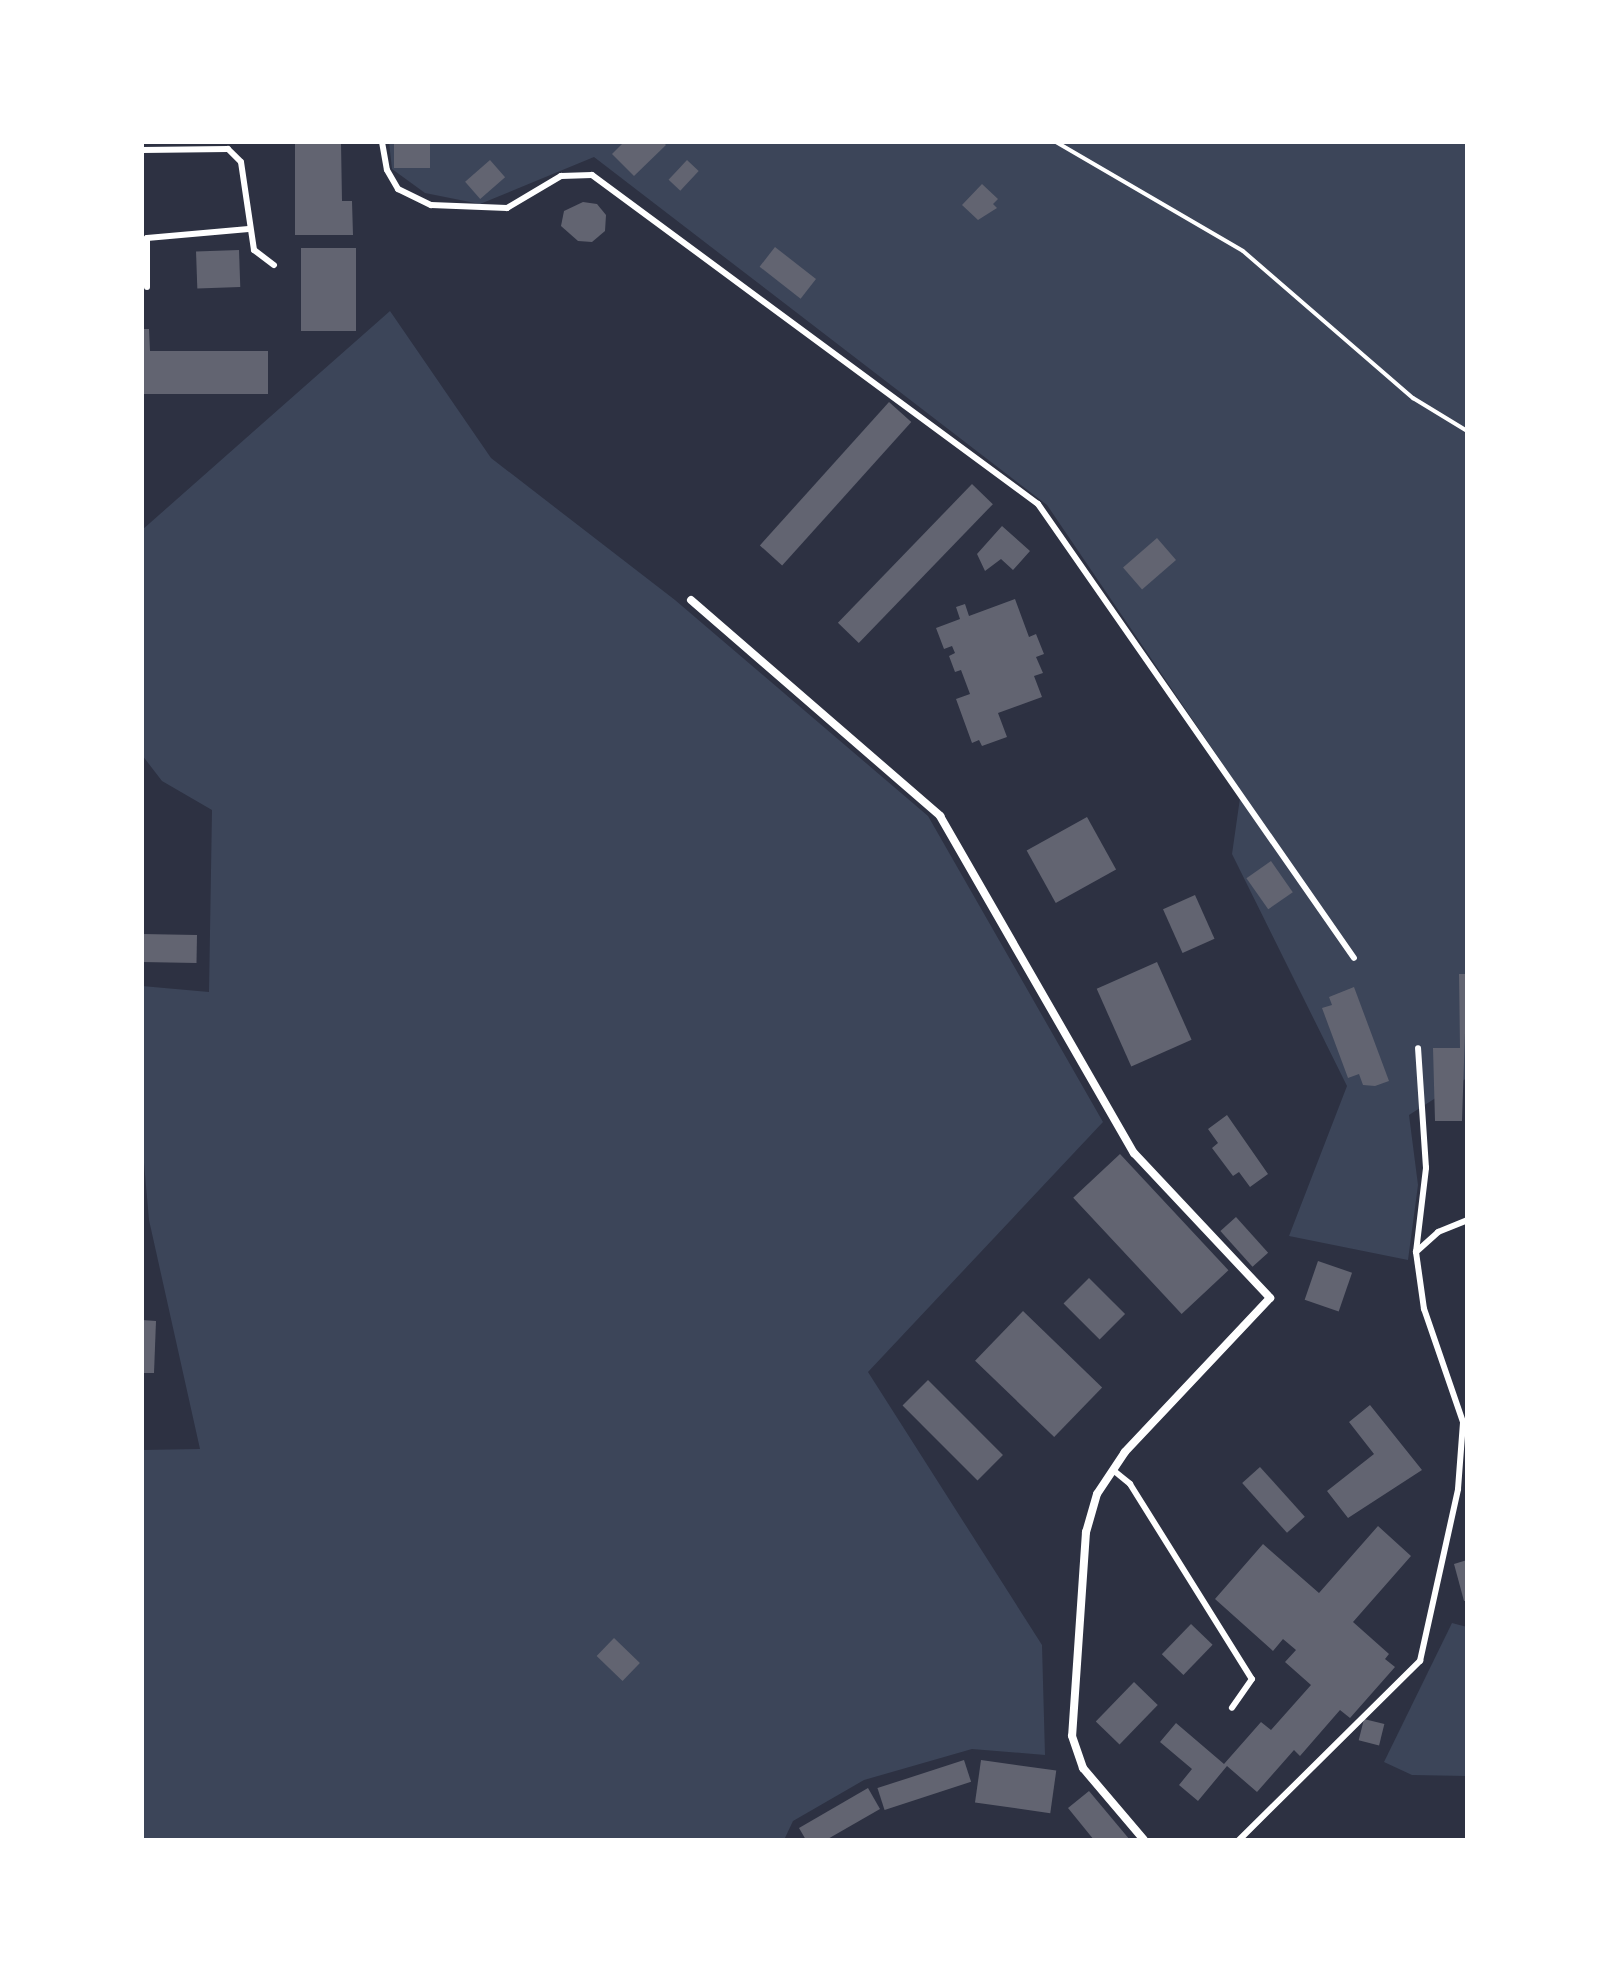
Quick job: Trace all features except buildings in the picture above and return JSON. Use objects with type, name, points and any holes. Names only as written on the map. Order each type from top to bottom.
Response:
[{"type":"street","points":[[691,600],[940,816],[1134,1153],[1270,1298],[1113,1470],[1097,1494],[1086,1532],[1072,1736],[1083,1768],[1144,1840]]},
{"type":"lane","points":[[382,142],[387,170],[398,189],[431,205],[507,208],[561,176],[592,175],[691,243],[1038,504],[1354,958]]},
{"type":"lane","points":[[142,150],[228,149],[241,162],[254,250],[274,265]]},
{"type":"lane","points":[[147,287],[147,238],[249,229]]},
{"type":"lane","points":[[1239,1840],[1420,1661],[1458,1489],[1463,1422],[1424,1309],[1416,1252],[1426,1168],[1418,1048]]},
{"type":"lane","points":[[1416,1252],[1438,1232],[1467,1220]]},
{"type":"lane","points":[[1113,1470],[1130,1484],[1252,1679],[1232,1708]]},
{"type":"path","points":[[1056,142],[1243,251],[1413,398],[1467,431]]},
{"type":"shaded area","points":[[389,142],[1467,142],[1467,1078],[1409,1115],[1418,1185],[1408,1260],[1289,1236],[1347,1086],[1232,854],[1241,791],[1047,505],[594,157],[480,204],[425,193],[392,169]]},
{"type":"shaded area","points":[[390,311],[491,458],[675,600],[928,816],[1103,1122],[868,1372],[1042,1645],[1045,1755],[972,1749],[864,1780],[793,1821],[784,1840],[142,1840],[142,1450],[200,1449],[149,1220],[142,1140],[142,986],[209,992],[212,810],[162,781],[142,755],[142,530]]},
{"type":"shaded area","points":[[1452,1623],[1467,1627],[1467,1776],[1412,1775],[1384,1762]]}]
